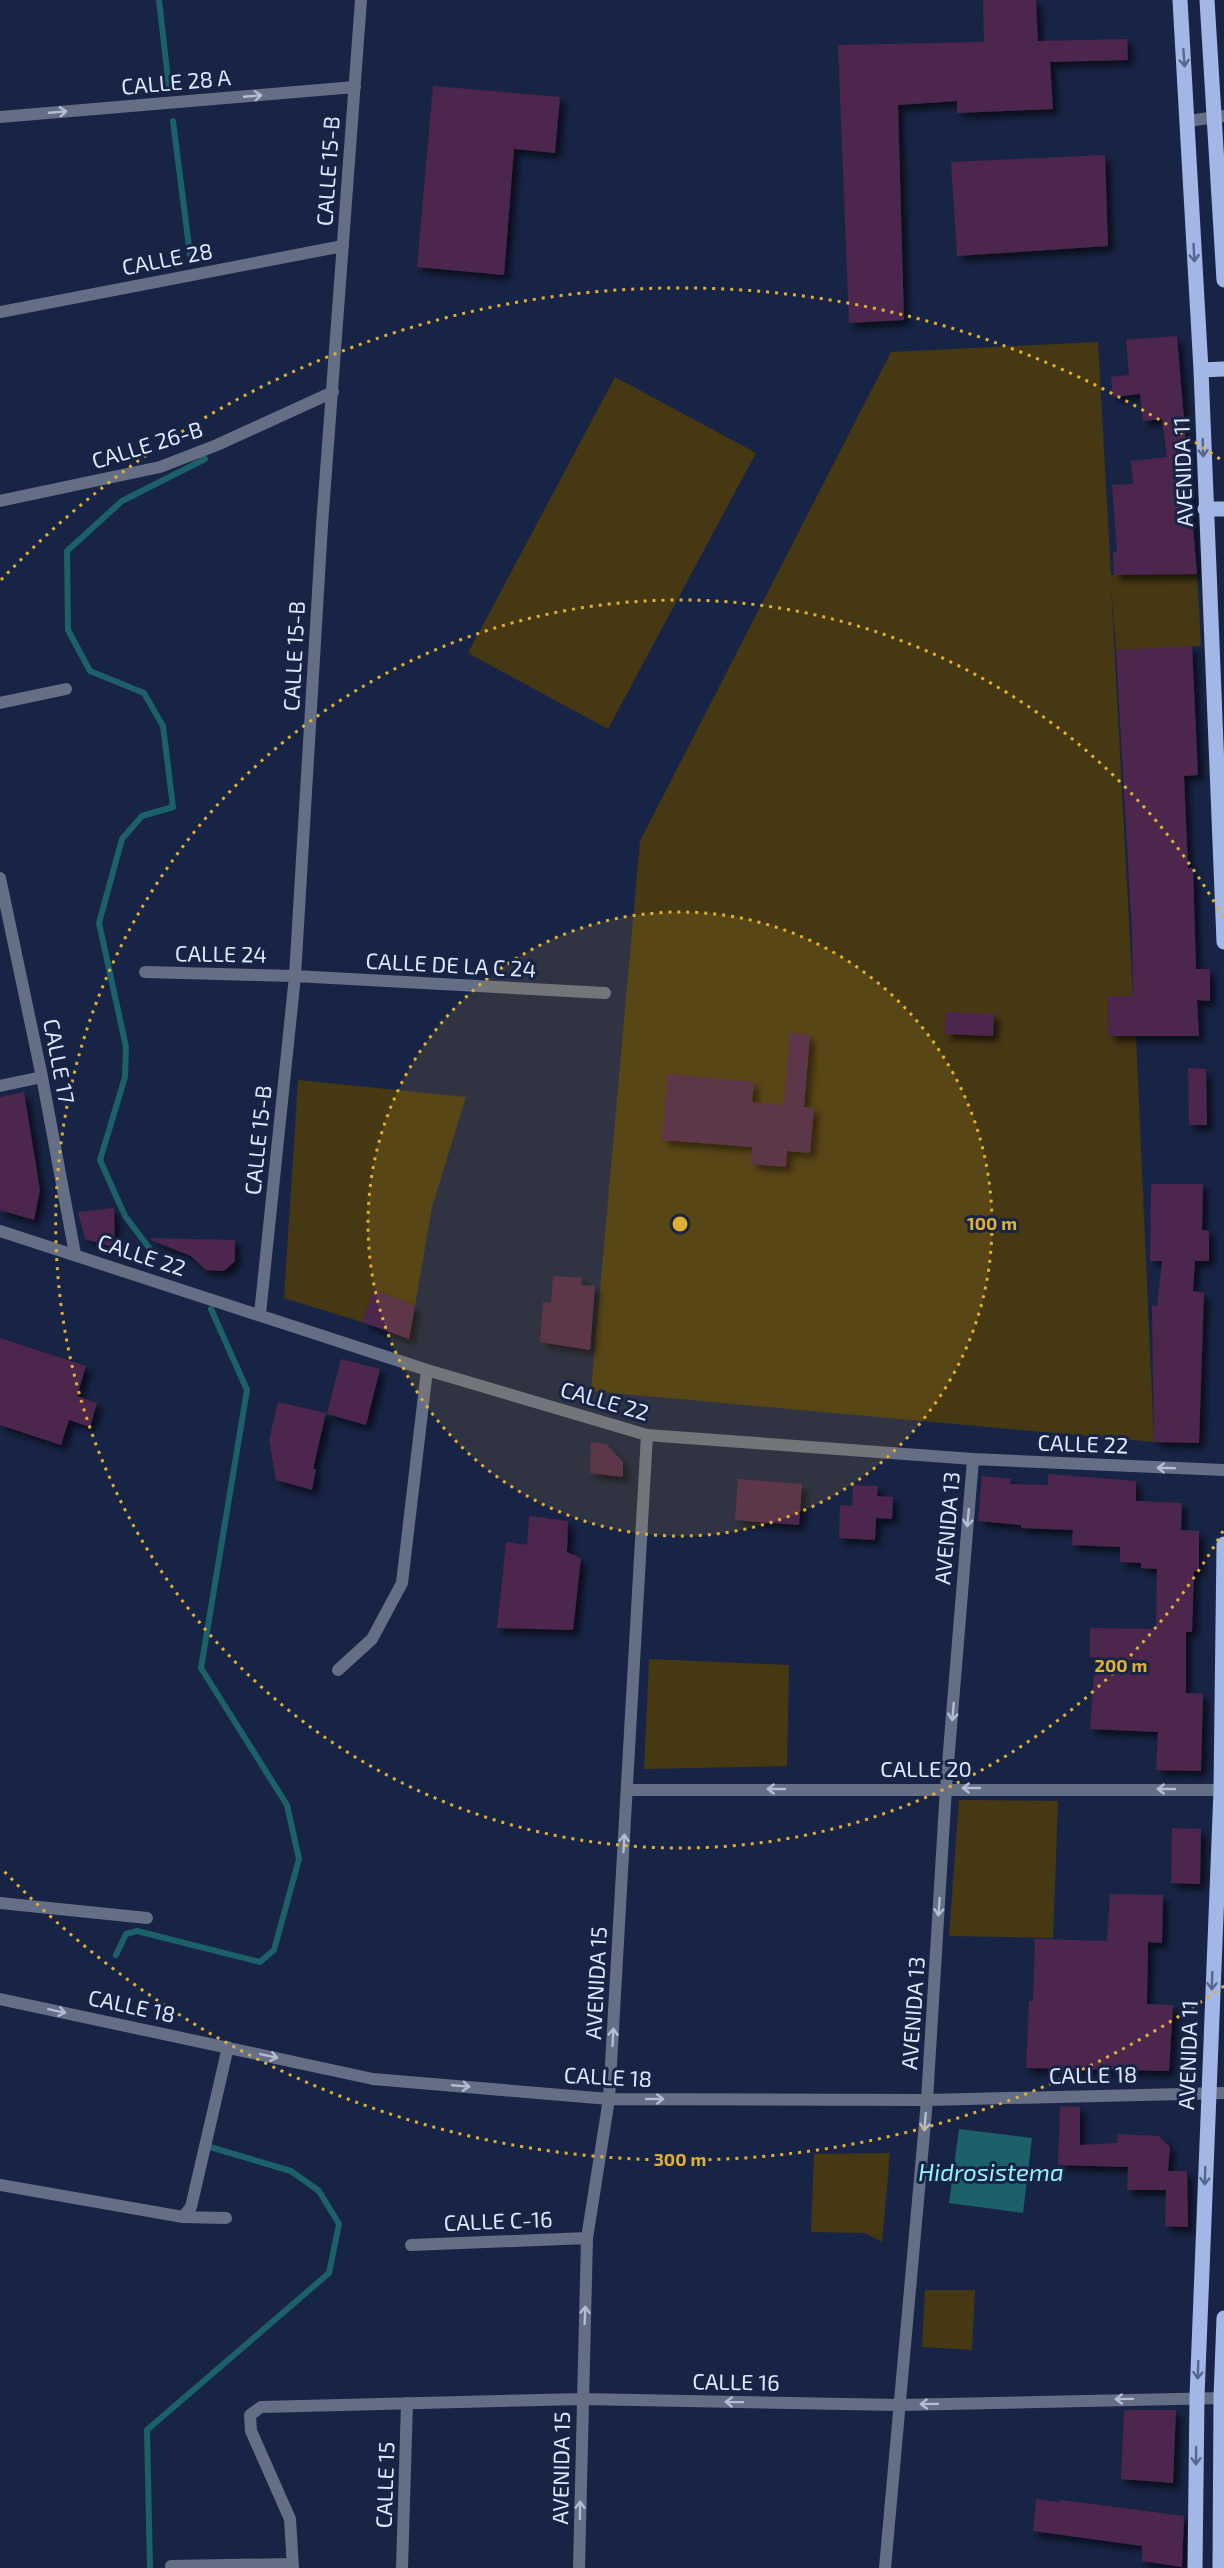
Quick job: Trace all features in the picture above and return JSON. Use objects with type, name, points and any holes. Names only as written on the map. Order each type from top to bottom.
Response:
[{"type":"main road","name":"AVENIDA 11","points":[[1180,0],[1201,370],[1205,509],[1218,631],[1224,942]]},
{"type":"main road","points":[[1207,0],[1219,117],[1224,280]]},
{"type":"main road","points":[[1201,370],[1224,369]]},
{"type":"main road","points":[[1205,509],[1224,509]]},
{"type":"main road","name":"AVENIDA 11","points":[[1195,2568],[1197,2397],[1222,1790],[1224,1544]]},
{"type":"main road","points":[[1220,2568],[1224,2318]]},
{"type":"street","name":"CALLE 15-B","points":[[260,1314],[295,976],[322,525],[361,0]]},
{"type":"street","name":"CALLE 28 A","points":[[0,117],[355,87]]},
{"type":"street","points":[[1188,121],[1219,117]]},
{"type":"street","name":"CALLE 28","points":[[0,312],[343,246]]},
{"type":"street","name":"CALLE 26-B","points":[[0,501],[160,467],[217,445],[333,392]]},
{"type":"street","points":[[0,703],[66,689]]},
{"type":"street","name":"CALLE 17","points":[[0,878],[1,894],[42,1077],[75,1254]]},
{"type":"street","name":"CALLE 24","points":[[145,972],[295,976]]},
{"type":"street","name":"CALLE DE LA C 24","points":[[295,976],[605,993]]},
{"type":"street","points":[[0,1086],[42,1077]]},
{"type":"street","name":"CALLE 22","points":[[0,1231],[427,1370],[647,1435],[973,1460],[1224,1470]]},
{"type":"street","points":[[338,1670],[372,1639],[402,1582],[427,1370]]},
{"type":"street","name":"AVENIDA 15","points":[[579,2568],[587,2238],[609,2099],[647,1435]]},
{"type":"street","name":"AVENIDA 13","points":[[885,2568],[927,2100],[946,1788],[973,1460]]},
{"type":"street","name":"CALLE 20","points":[[628,1790],[946,1788],[1222,1790]]},
{"type":"street","points":[[0,1903],[147,1918]]},
{"type":"street","name":"CALLE 18","points":[[0,1999],[373,2079],[609,2099],[927,2100],[1224,2093]]},
{"type":"street","points":[[183,2217],[191,2207],[228,2047]]},
{"type":"street","points":[[0,2185],[183,2217],[226,2218]]},
{"type":"street","name":"CALLE C-16","points":[[411,2245],[587,2238]]},
{"type":"street","name":"CALLE 16","points":[[293,2566],[290,2519],[251,2430],[250,2415],[261,2407],[583,2399],[898,2405],[1222,2398]]},
{"type":"street","name":"CALLE 15","points":[[402,2568],[407,2403]]},
{"type":"street","points":[[171,2566],[293,2566]]},
{"type":"shaded area","points":[[1098,342],[1111,575],[1197,574],[1201,646],[1116,650],[1111,585],[1133,996],[1108,996],[1109,1035],[1136,1036],[1154,1442],[591,1391],[640,841],[891,352]]},
{"type":"shaded area","points":[[615,377],[756,453],[608,729],[468,653]]},
{"type":"shaded area","points":[[298,1080],[466,1097],[432,1207],[415,1306],[374,1290],[362,1322],[284,1298]]},
{"type":"shaded area","points":[[649,1659],[789,1665],[787,1766],[644,1769]]},
{"type":"shaded area","points":[[959,1800],[1058,1801],[1053,1938],[949,1936]]},
{"type":"shaded area","points":[[890,2153],[882,2242],[865,2233],[811,2232],[814,2154]]},
{"type":"shaded area","points":[[925,2290],[975,2290],[972,2350],[922,2347]]},
{"type":"water","name":"Hidrosistema","points":[[959,2129],[1032,2138],[1023,2213],[949,2203]]},
{"type":"building","points":[[983,0],[1036,0],[1038,41],[1127,39],[1128,60],[1050,62],[1053,109],[957,113],[957,101],[898,105],[904,320],[849,323],[838,45],[984,42]]},
{"type":"building","points":[[433,86],[560,97],[555,153],[514,149],[504,275],[417,267]]},
{"type":"building","points":[[1105,155],[1108,246],[957,256],[951,162]]},
{"type":"building","points":[[1177,336],[1197,574],[1114,575],[1113,552],[1117,552],[1112,485],[1133,484],[1131,461],[1167,457],[1162,419],[1143,421],[1140,394],[1113,397],[1111,377],[1129,375],[1126,340]]},
{"type":"building","points":[[1192,646],[1198,775],[1184,776],[1188,868],[1193,868],[1196,969],[1210,969],[1210,1001],[1197,1000],[1199,1036],[1109,1036],[1108,996],[1133,996],[1132,933],[1116,650]]},
{"type":"building","points":[[946,1012],[994,1014],[993,1036],[945,1034]]},
{"type":"building","points":[[790,1033],[810,1035],[804,1107],[814,1108],[810,1153],[787,1151],[786,1167],[751,1164],[752,1147],[662,1140],[668,1074],[754,1082],[752,1102],[784,1105]]},
{"type":"building","points":[[1188,1068],[1206,1069],[1207,1125],[1189,1125]]},
{"type":"building","points":[[24,1092],[40,1190],[34,1220],[0,1210],[0,1097]]},
{"type":"building","points":[[1151,1184],[1203,1184],[1202,1230],[1209,1231],[1209,1261],[1195,1261],[1193,1291],[1204,1293],[1199,1443],[1154,1442],[1152,1306],[1157,1306],[1162,1261],[1150,1261]]},
{"type":"building","points":[[114,1208],[115,1248],[85,1239],[78,1212]]},
{"type":"building","points":[[151,1238],[235,1240],[235,1261],[224,1271],[206,1270],[191,1256],[151,1240]]},
{"type":"building","points":[[553,1276],[582,1278],[581,1285],[595,1286],[590,1350],[540,1342],[543,1302],[551,1303]]},
{"type":"building","points":[[374,1290],[415,1306],[409,1339],[362,1322]]},
{"type":"building","points":[[0,1338],[86,1366],[77,1396],[97,1403],[90,1427],[69,1420],[61,1445],[0,1425]]},
{"type":"building","points":[[341,1359],[380,1369],[366,1425],[327,1414]]},
{"type":"building","points":[[278,1402],[326,1413],[313,1469],[316,1469],[312,1490],[276,1480],[269,1440]]},
{"type":"building","points":[[591,1442],[606,1444],[623,1462],[623,1477],[590,1473]]},
{"type":"building","points":[[1048,1474],[1136,1481],[1136,1501],[1182,1503],[1181,1530],[1199,1531],[1199,1571],[1194,1571],[1192,1632],[1186,1632],[1186,1693],[1203,1694],[1201,1771],[1156,1770],[1158,1732],[1090,1729],[1095,1658],[1090,1657],[1090,1628],[1156,1629],[1157,1569],[1141,1568],[1141,1563],[1120,1562],[1120,1547],[1072,1545],[1073,1530],[1021,1528],[1021,1525],[978,1521],[982,1476],[1011,1479],[1010,1484],[1048,1485]]},
{"type":"building","points":[[738,1479],[802,1484],[799,1525],[735,1520]]},
{"type":"building","points":[[853,1485],[878,1486],[877,1496],[893,1497],[892,1519],[876,1518],[875,1540],[839,1538],[840,1505],[852,1506]]},
{"type":"building","points":[[529,1516],[568,1521],[567,1552],[581,1558],[573,1630],[497,1628],[506,1542],[527,1545]]},
{"type":"building","points":[[1172,1828],[1201,1829],[1200,1884],[1171,1883]]},
{"type":"building","points":[[1110,1894],[1163,1895],[1162,1943],[1148,1942],[1147,2004],[1173,2005],[1169,2071],[1026,2068],[1029,2001],[1033,2001],[1035,1939],[1107,1941]]},
{"type":"building","points":[[1060,2106],[1080,2107],[1080,2145],[1117,2143],[1118,2134],[1159,2136],[1170,2147],[1168,2171],[1187,2171],[1188,2227],[1165,2226],[1166,2190],[1127,2190],[1128,2167],[1058,2165]]},
{"type":"building","points":[[1124,2410],[1176,2410],[1173,2483],[1121,2479]]},
{"type":"building","points":[[1036,2499],[1060,2502],[1061,2500],[1184,2516],[1182,2567],[1142,2561],[1142,2546],[1033,2531]]},
{"type":"waterway","points":[[159,0],[169,88]]},
{"type":"waterway","points":[[173,121],[190,255]]},
{"type":"waterway","points":[[150,1249],[125,1216],[100,1160],[125,1077],[126,1047],[99,923],[122,839],[142,816],[173,807],[163,726],[144,693],[90,671],[68,630],[67,551],[122,501],[205,459]]},
{"type":"waterway","points":[[116,1955],[126,1934],[137,1931],[260,1962],[274,1950],[299,1859],[287,1805],[201,1668],[247,1390],[211,1309]]},
{"type":"waterway","points":[[150,2568],[147,2430],[329,2273],[339,2224],[319,2191],[291,2171],[210,2147]]}]
